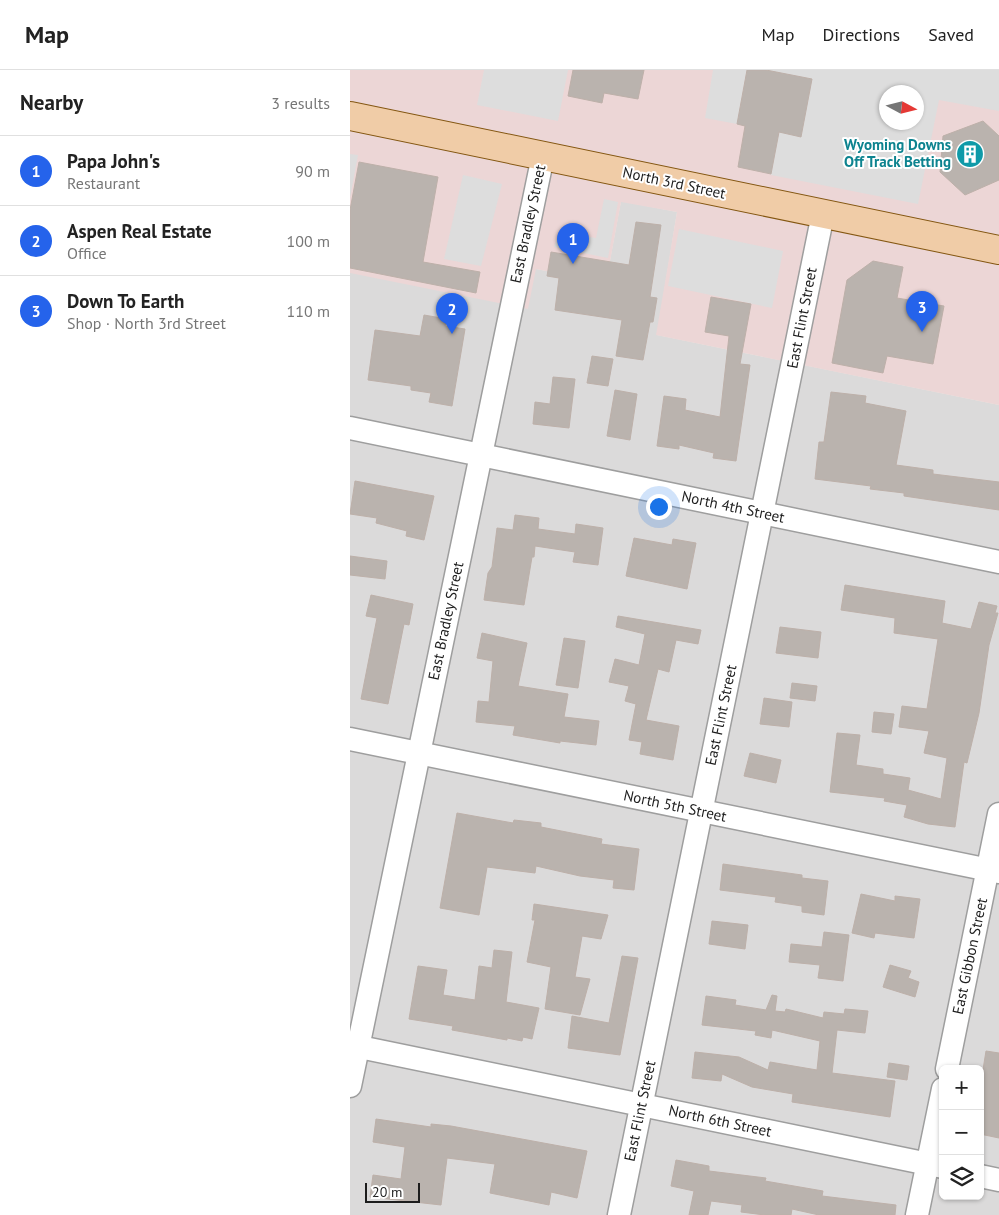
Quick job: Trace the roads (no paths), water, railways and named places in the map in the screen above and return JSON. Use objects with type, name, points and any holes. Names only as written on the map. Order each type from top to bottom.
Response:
[{"type":"main road","name":"North 3rd Street","points":[[350,116],[999,250]]},
{"type":"street","name":"East Bradley Street","points":[[350,1086],[354,1046],[419,753],[543,156]]},
{"type":"street","name":"East Flint Street","points":[[619,1215],[823,214]]},
{"type":"street","name":"North 4th Street","points":[[350,428],[999,562]]},
{"type":"street","name":"North 5th Street","points":[[350,739],[993,871]]},
{"type":"street","name":"East Gibbon Street","points":[[948,1065],[993,871],[999,814]]},
{"type":"street","name":"North 6th Street","points":[[354,1046],[935,1166]]},
{"type":"street","points":[[917,1215],[935,1166],[941,1110]]},
{"type":"street","points":[[984,1177],[999,1180]]},
{"type":"place","name":"Wyoming Downs Off Track Betting","points":[[970,154]]},
{"type":"place","name":"Papa John's","points":[[573,264]]},
{"type":"place","name":"Down To Earth","points":[[922,332]]},
{"type":"place","name":"Aspen Real Estate","points":[[452,334]]}]
